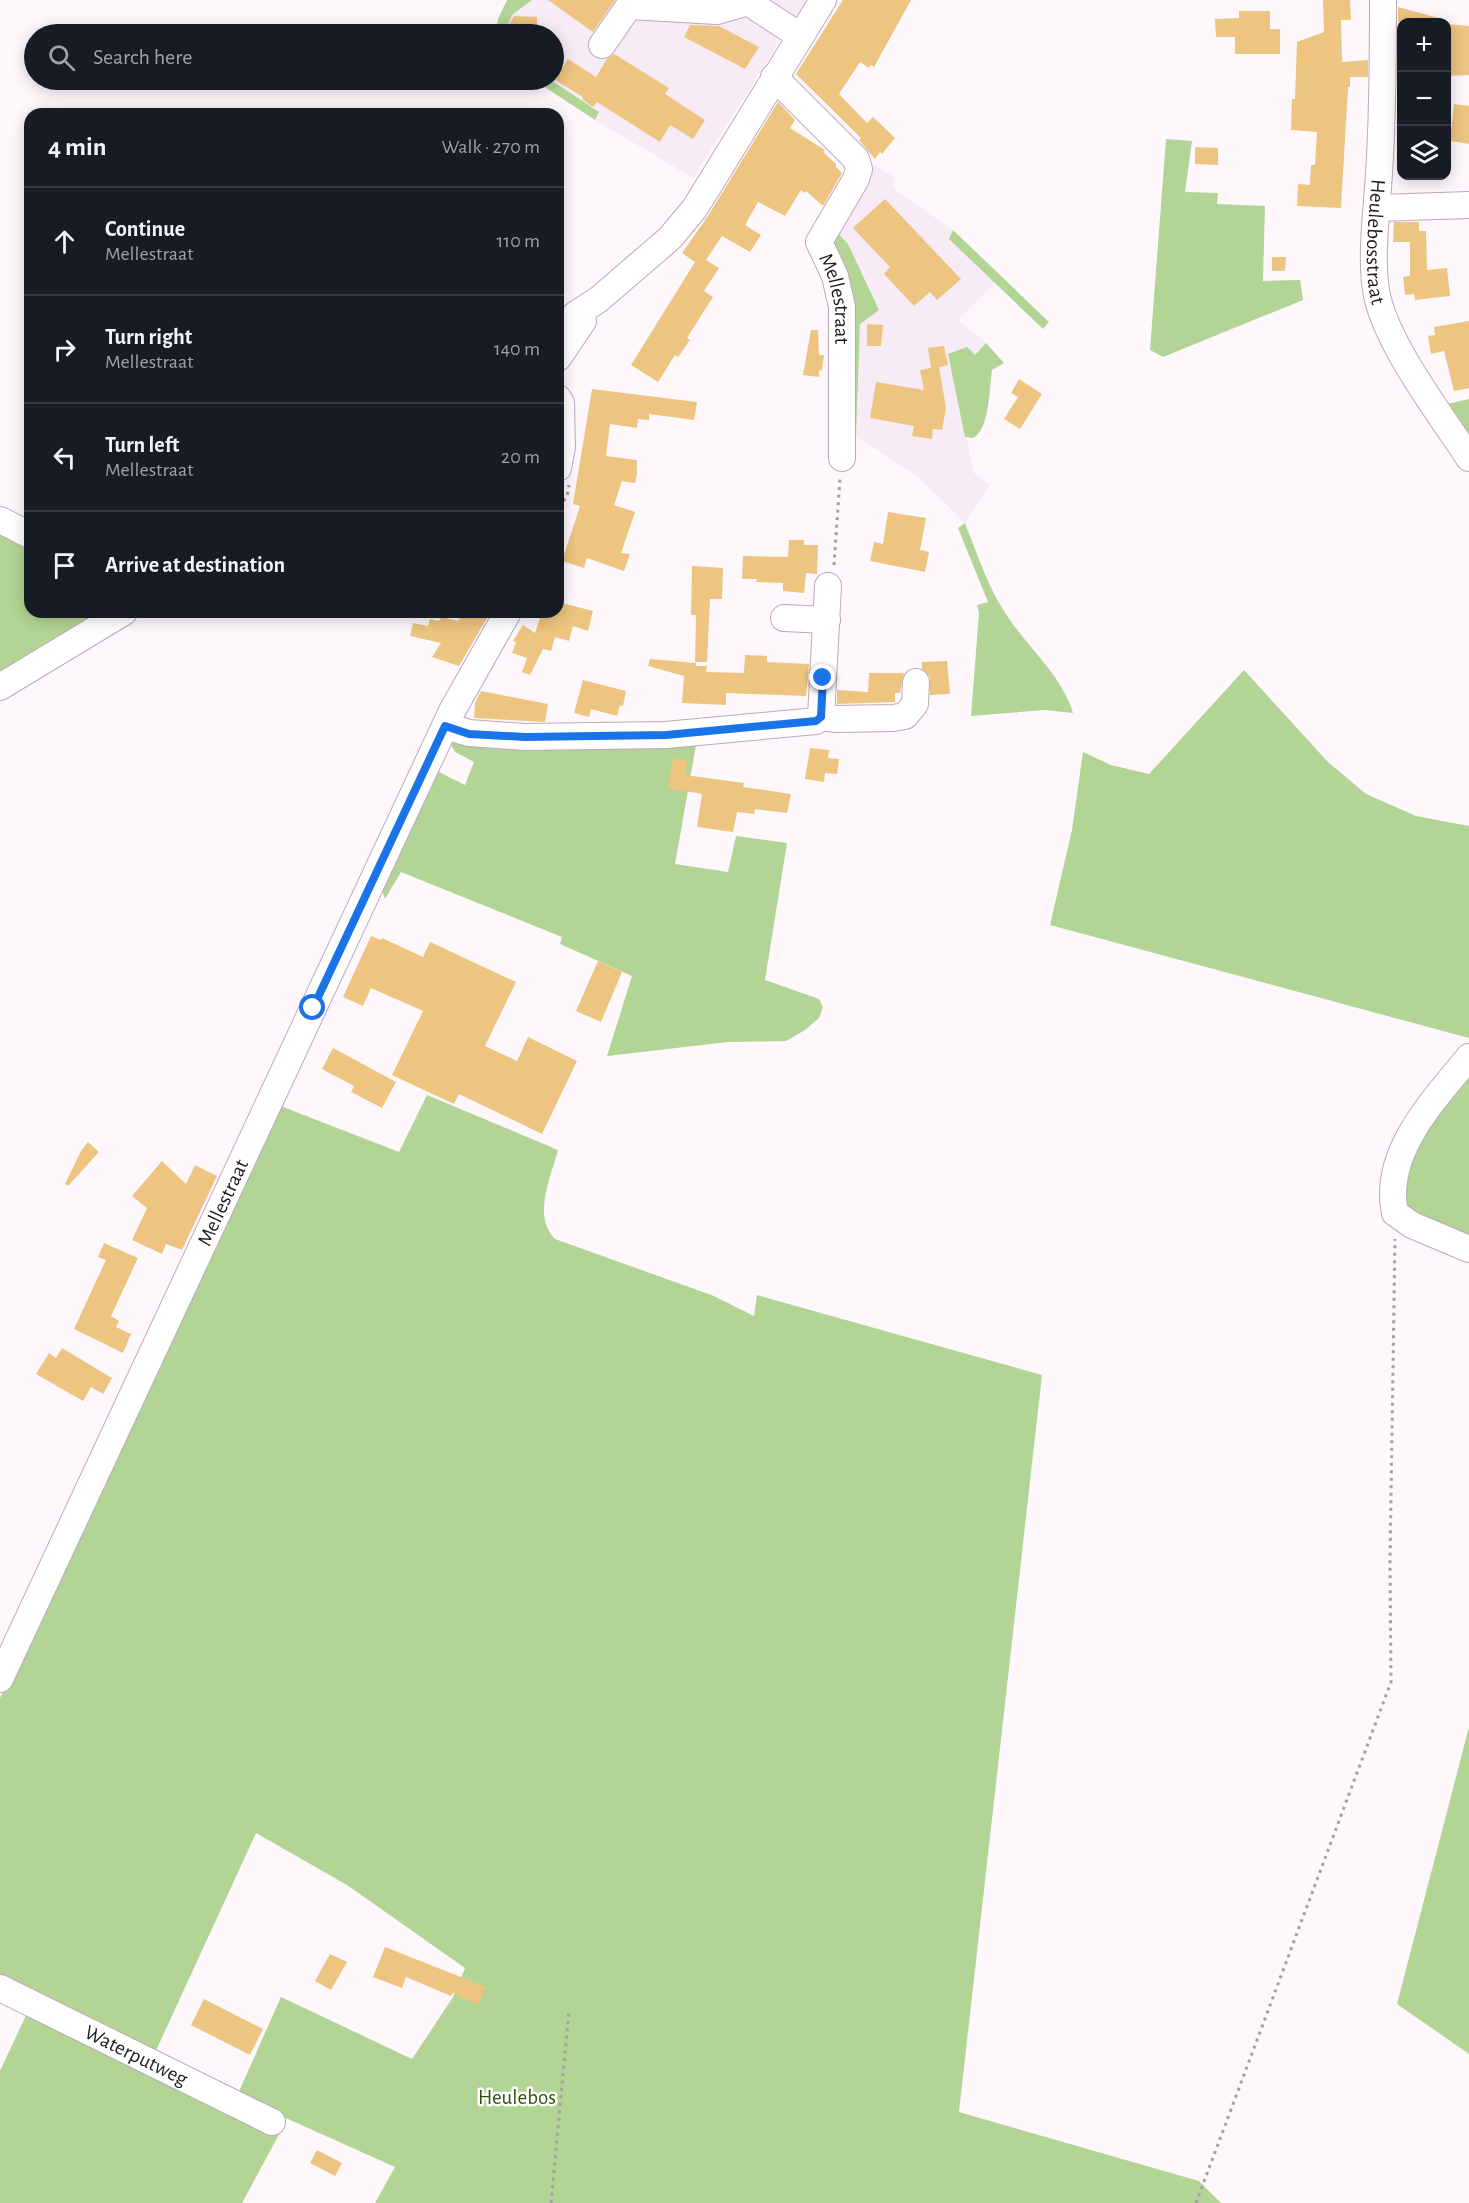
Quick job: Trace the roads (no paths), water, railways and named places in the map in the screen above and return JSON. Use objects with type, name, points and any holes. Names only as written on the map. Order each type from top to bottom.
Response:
[{"type":"street","points":[[564,327],[576,314],[598,300],[670,238],[695,208],[823,0]]},
{"type":"street","name":"Heulebosstraat","points":[[1383,0],[1383,111],[1374,270],[1378,300],[1397,344],[1469,458]]},
{"type":"street","points":[[602,45],[628,6],[717,11],[748,2],[800,36]]},
{"type":"street","name":"Mellestraat","points":[[774,77],[856,159],[859,169],[856,179],[819,242],[835,276],[842,307],[842,458]]},
{"type":"street","points":[[1378,208],[1469,205]]},
{"type":"street","points":[[564,349],[598,300]]},
{"type":"street","points":[[0,520],[24,532]]},
{"type":"street","points":[[821,717],[828,586]]},
{"type":"street","points":[[0,687],[114,618]]},
{"type":"street","name":"Mellestraat","points":[[0,1679],[445,726],[505,618]]},
{"type":"street","points":[[784,618],[826,620]]},
{"type":"street","points":[[445,726],[469,734],[525,737],[666,735],[816,721],[821,717],[892,718],[905,716],[915,704],[916,682]]},
{"type":"street","points":[[1469,1057],[1427,1110],[1399,1161],[1393,1179],[1392,1200],[1395,1213],[1412,1225],[1469,1249]]},
{"type":"street","name":"Waterputweg","points":[[0,1988],[272,2122]]},
{"type":"park label","name":"Heulebos","points":[[517,2097]]}]
